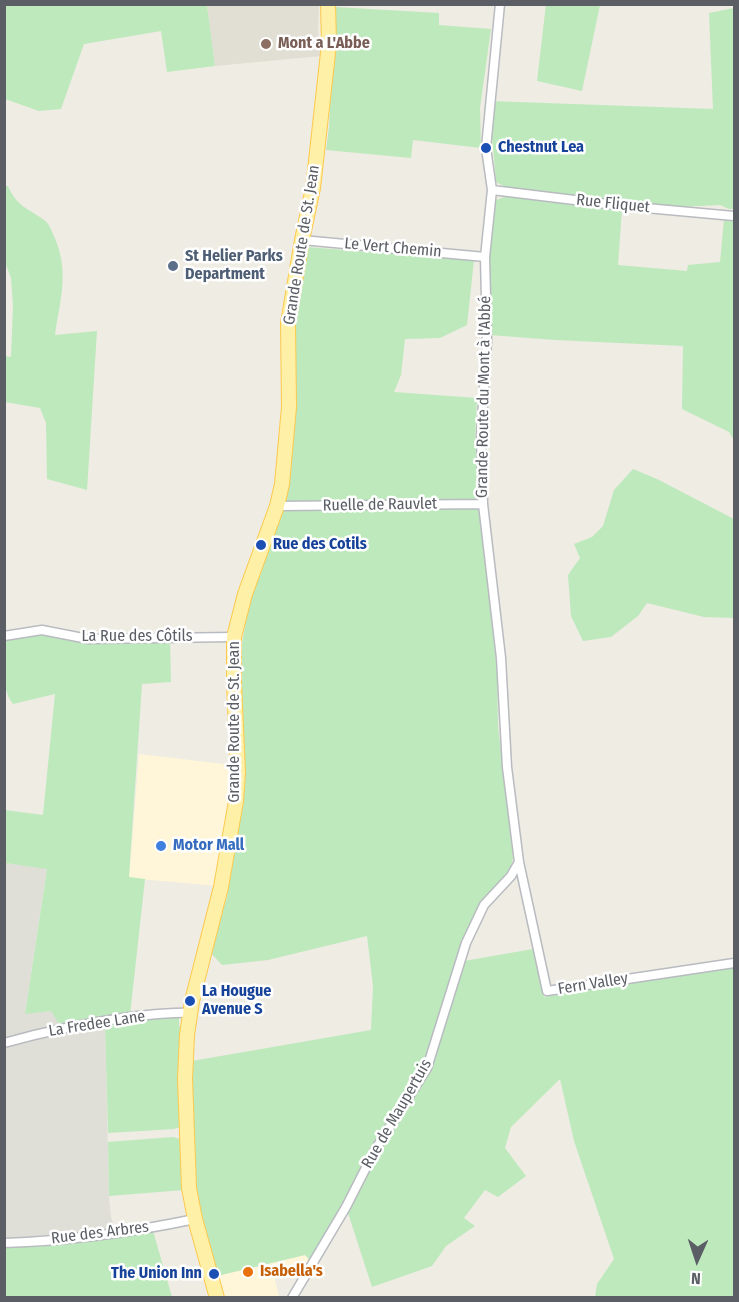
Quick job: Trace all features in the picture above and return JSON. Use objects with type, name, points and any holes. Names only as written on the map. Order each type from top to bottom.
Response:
[{"type":"main road","name":"Grande Route de St. Jean","points":[[217,1298],[195,1219],[189,1188],[186,1068],[190,1013],[221,887],[236,801],[238,772],[234,637],[245,594],[277,506],[286,459],[288,323],[313,188],[328,44],[328,4]]},
{"type":"street","name":"Grande Route du Mont à l'Abbé","points":[[500,4],[486,148],[492,190],[484,257],[487,341],[481,436],[483,504],[501,658],[507,767],[519,862]]},
{"type":"street","name":"Rue Fliquet","points":[[492,190],[624,206],[735,216]]},
{"type":"street","name":"Le Vert Chemin","points":[[302,240],[484,257]]},
{"type":"street","name":"Ruelle de Rauvlet","points":[[277,506],[483,504]]},
{"type":"street","name":"La Rue des Côtils","points":[[4,636],[42,630],[88,639],[234,637]]},
{"type":"street","name":"Fern Valley","points":[[519,862],[547,991],[735,963]]},
{"type":"street","name":"Rue de Maupertuis","points":[[292,1298],[346,1207],[375,1150],[427,1068],[466,943],[484,905],[511,876],[519,862]]},
{"type":"street","name":"La Fredee Lane","points":[[4,1042],[105,1020],[172,1012],[190,1013]]},
{"type":"street","name":"Rue des Arbres","points":[[4,1243],[82,1237],[195,1219]]},
{"type":"shaded area","name":"Mont a L'Abbe","points":[[207,5],[319,5],[318,31],[321,56],[215,66]]},
{"type":"shaded area","name":"Motor Mall","points":[[139,754],[232,765],[228,826],[217,886],[129,878]]},
{"type":"shaded area","points":[[5,863],[47,868],[25,1013],[52,1011],[59,1024],[5,1038]]},
{"type":"shaded area","points":[[105,1024],[109,1196],[115,1229],[5,1239],[4,1046]]},
{"type":"shaded area","points":[[305,1255],[311,1261],[305,1271],[275,1279],[279,1296],[223,1297],[217,1276]]},
{"type":"green space","points":[[546,4],[600,5],[582,91],[537,81]]},
{"type":"green space","points":[[4,5],[207,5],[215,66],[167,72],[161,31],[84,44],[61,109],[39,111],[5,99]]},
{"type":"green space","points":[[335,7],[439,13],[439,25],[491,29],[480,108],[481,148],[413,140],[411,158],[326,150]]},
{"type":"green space","points":[[734,8],[734,209],[720,205],[677,207],[508,188],[496,182],[489,101],[713,109],[709,13]]},
{"type":"green space","points":[[5,186],[8,186],[19,203],[47,223],[59,249],[63,274],[55,335],[97,331],[87,490],[47,479],[46,423],[40,408],[5,402],[5,356],[11,357],[13,306],[11,278],[5,262]]},
{"type":"green space","points":[[510,195],[622,209],[618,265],[687,271],[688,265],[720,262],[724,219],[734,219],[734,440],[729,432],[682,409],[683,346],[490,335],[489,260],[496,200]]},
{"type":"green space","points":[[307,247],[474,260],[467,325],[440,338],[405,339],[401,375],[394,392],[477,398],[475,438],[480,509],[497,672],[498,726],[513,858],[511,867],[478,907],[461,944],[422,1068],[367,1154],[340,1213],[311,1261],[305,1255],[217,1276],[197,1200],[192,1061],[371,1030],[373,986],[367,936],[268,960],[222,965],[210,952],[227,897],[244,797],[241,650],[249,602],[284,499],[294,389],[296,316]]},
{"type":"green space","points":[[633,469],[734,519],[734,618],[704,617],[647,603],[638,616],[611,637],[583,641],[571,616],[568,575],[580,558],[574,544],[592,537],[603,526],[614,490]]},
{"type":"green space","points":[[50,634],[92,644],[170,640],[171,682],[142,684],[129,877],[145,879],[130,1015],[95,1017],[59,1024],[51,1011],[25,1014],[47,869],[5,863],[5,810],[43,815],[55,694],[13,704],[6,690],[5,641]]},
{"type":"green space","points":[[533,949],[544,997],[734,967],[734,1297],[595,1297],[597,1284],[614,1259],[574,1141],[560,1079],[511,1127],[505,1148],[526,1176],[498,1197],[485,1190],[464,1218],[475,1226],[446,1246],[432,1266],[372,1287],[347,1210],[431,1069],[464,961]]},
{"type":"green space","points":[[179,1016],[179,1026],[184,1027],[180,1127],[108,1133],[105,1024]]},
{"type":"green space","points":[[173,1137],[180,1139],[182,1143],[184,1190],[109,1196],[108,1142]]},
{"type":"green space","points":[[153,1231],[172,1297],[5,1298],[5,1246],[75,1241]]},
{"type":"place","name":"Mont a L'Abbe","points":[[266,44]]},
{"type":"place","name":"Chestnut Lea","points":[[486,148]]},
{"type":"place","name":"St Helier Parks Department","points":[[173,266]]},
{"type":"place","name":"Rue des Cotils","points":[[261,545]]},
{"type":"place","name":"Motor Mall","points":[[161,846]]},
{"type":"place","name":"La Hougue Avenue S","points":[[190,1001]]},
{"type":"place","name":"Isabella's","points":[[248,1272]]},
{"type":"place","name":"The Union Inn","points":[[214,1274]]}]
